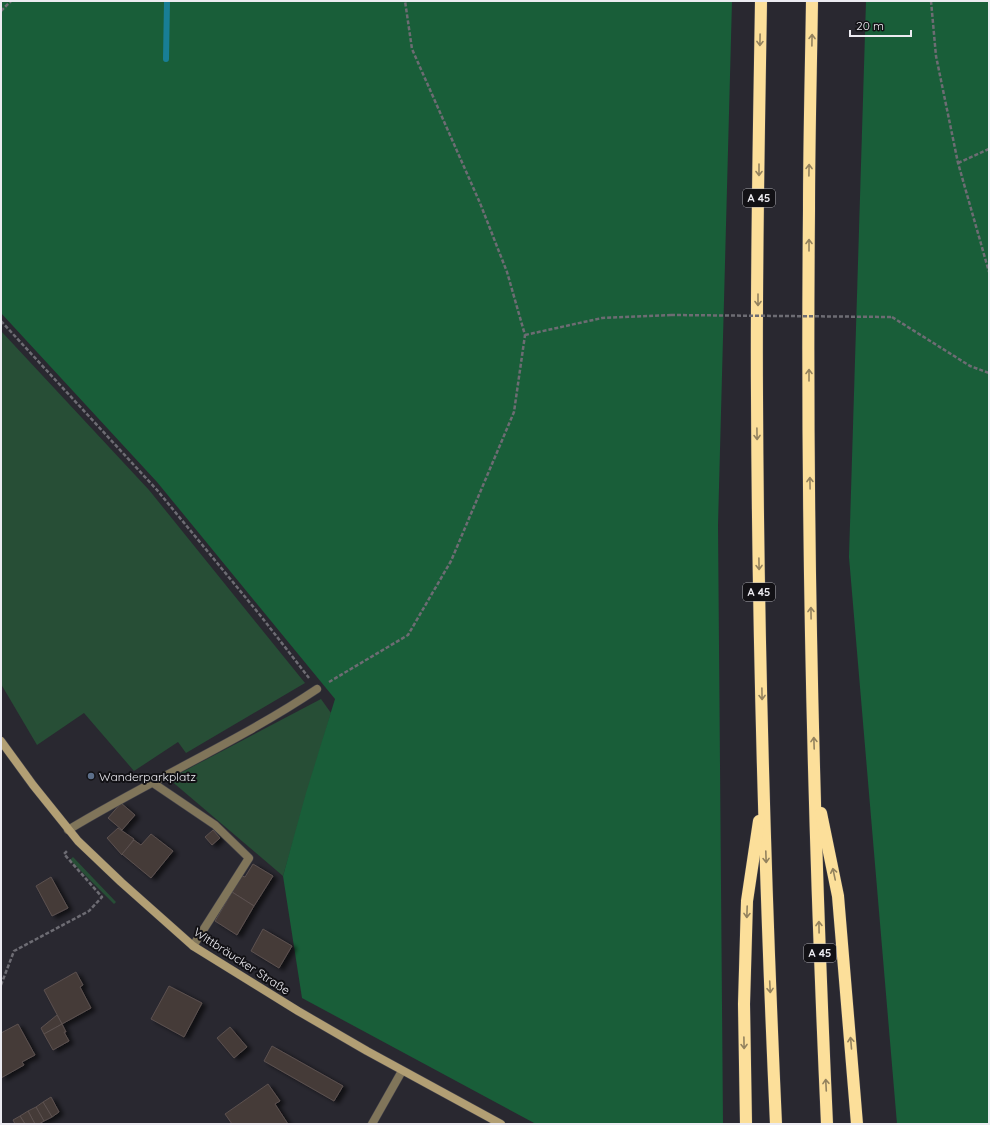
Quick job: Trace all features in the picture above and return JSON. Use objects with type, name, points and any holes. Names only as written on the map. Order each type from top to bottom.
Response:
[{"type":"highway","name":"A 45","points":[[761,1],[757,395],[759,592],[768,941],[776,1124]]},
{"type":"highway","name":"A 45","points":[[812,1],[809,209],[809,398],[812,673],[819,934],[828,1124]]},
{"type":"highway","points":[[815,782],[838,896],[857,1124]]},
{"type":"highway","points":[[746,1124],[744,1004],[747,901],[764,790]]},
{"type":"main road","name":"Wittbräucker Straße","points":[[1,741],[33,785],[78,841],[121,882],[193,946],[298,1011],[501,1124]]},
{"type":"street","points":[[68,830],[110,805],[259,726],[317,689]]},
{"type":"street","points":[[153,783],[214,825],[249,858],[193,946]]},
{"type":"street","points":[[372,1124],[402,1070]]},
{"type":"path","points":[[1,11],[11,1]]},
{"type":"path","points":[[1,321],[157,490],[260,615],[317,689],[408,635],[450,561],[514,412],[525,335],[507,272],[488,223],[412,49],[405,1]]},
{"type":"path","points":[[931,1],[936,56],[958,163],[989,272]]},
{"type":"path","points":[[958,163],[989,149]]},
{"type":"path","points":[[525,335],[602,318],[671,315],[892,317],[970,366],[989,373]]},
{"type":"path","points":[[1,985],[14,951],[89,911],[102,897],[64,854],[78,841]]},
{"type":"green space","points":[[1,1],[732,1],[718,525],[723,1124],[536,1124],[302,998],[283,876],[306,793],[335,699],[157,482],[1,313]]},
{"type":"green space","points":[[866,1],[989,1],[989,1124],[897,1124],[849,557]]},
{"type":"green space","points":[[1,331],[149,490],[305,683],[186,753],[178,742],[134,771],[84,713],[37,745],[1,684]]},
{"type":"green space","points":[[321,699],[331,713],[283,876],[169,779]]},
{"type":"green space","points":[[73,857],[116,902],[114,904],[70,860]]},
{"type":"building","points":[[121,803],[135,815],[122,830],[108,818]]},
{"type":"building","points":[[118,828],[134,839],[122,855],[107,838]]},
{"type":"building","points":[[213,830],[220,838],[212,845],[205,837]]},
{"type":"building","points":[[151,834],[173,851],[151,878],[122,854],[134,840],[141,845]]},
{"type":"building","points":[[253,864],[273,876],[254,906],[232,892],[242,876],[245,877]]},
{"type":"building","points":[[51,877],[68,908],[52,916],[36,886]]},
{"type":"building","points":[[232,892],[254,906],[237,935],[215,921]]},
{"type":"building","points":[[263,929],[292,946],[279,968],[251,951]]},
{"type":"building","points":[[76,972],[83,985],[80,987],[91,1008],[62,1024],[44,990]]},
{"type":"building","points":[[169,986],[202,1003],[184,1037],[151,1019]]},
{"type":"building","points":[[57,1015],[62,1024],[44,1034],[41,1028]]},
{"type":"building","points":[[18,1024],[35,1055],[22,1062],[24,1065],[1,1078],[1,1033]]},
{"type":"building","points":[[62,1024],[69,1041],[53,1050],[44,1034]]},
{"type":"building","points":[[230,1027],[247,1047],[234,1058],[217,1038]]},
{"type":"building","points":[[272,1046],[343,1086],[334,1101],[264,1061]]},
{"type":"building","points":[[268,1084],[280,1101],[275,1104],[288,1124],[232,1124],[225,1114]]},
{"type":"building","points":[[51,1097],[59,1112],[52,1117],[43,1102]]},
{"type":"building","points":[[43,1102],[52,1117],[44,1121],[36,1107]]},
{"type":"building","points":[[36,1107],[44,1121],[39,1124],[35,1124],[28,1111]]},
{"type":"building","points":[[28,1111],[35,1124],[25,1124],[20,1116]]},
{"type":"building","points":[[20,1116],[25,1124],[15,1124],[13,1120]]},
{"type":"waterway","points":[[166,59],[167,1]]},
{"type":"place","name":"Wanderparkplatz","points":[[91,776]]}]
